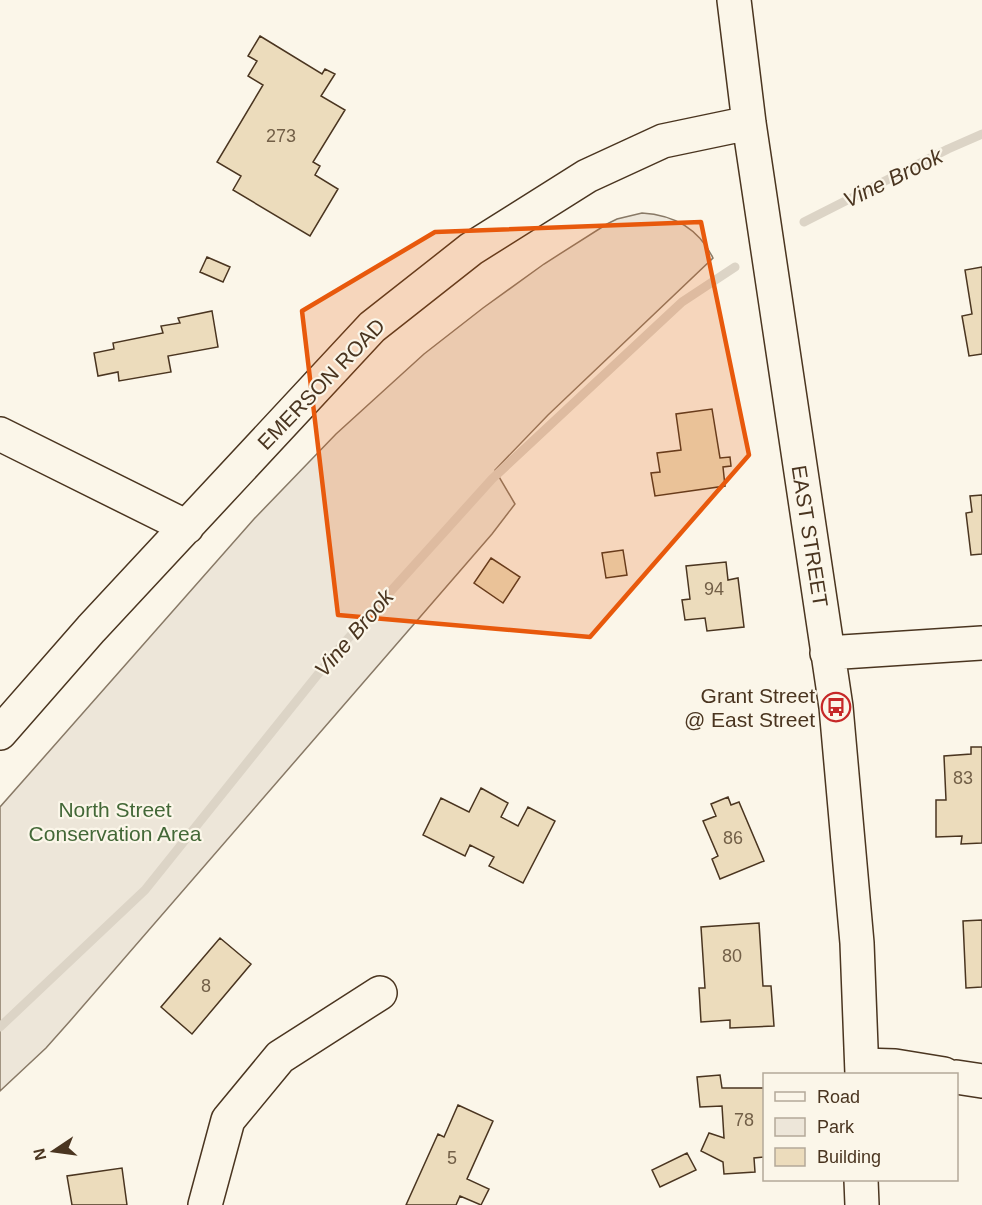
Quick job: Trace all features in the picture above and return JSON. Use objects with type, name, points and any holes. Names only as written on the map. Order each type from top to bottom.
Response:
[{"type":"street","name":"EAST STREET","points":[[734,0],[749,123],[838,728],[850,855],[862,1070]]},
{"type":"street","name":"EMERSON ROAD","points":[[0,734],[91,629],[372,327],[471,249],[587,176],[663,141],[749,123]]},
{"type":"street","points":[[0,434],[187,527]]},
{"type":"street","points":[[827,652],[982,643]]},
{"type":"street","points":[[205,1205],[228,1120],[280,1057],[380,993]]},
{"type":"street","points":[[862,1070],[895,1066],[938,1073]]},
{"type":"street","points":[[958,1077],[982,1081]]},
{"type":"street","points":[[861,1181],[862,1205]]},
{"type":"highlighted area","points":[[701,222],[749,455],[590,637],[338,615],[302,311],[435,232]]},
{"type":"green space","name":"North Street Conservation Area","points":[[642,213],[665,217],[684,225],[700,239],[713,258],[548,415],[495,470],[515,504],[492,534],[70,1021],[46,1048],[0,1091],[0,807],[254,519],[336,434],[424,354],[483,308],[544,264],[607,224]]},
{"type":"building","points":[[260,36],[322,74],[325,69],[335,74],[321,96],[345,110],[313,162],[320,166],[315,175],[338,189],[310,236],[233,190],[241,176],[217,162],[263,85],[248,76],[257,61],[248,56]]},
{"type":"building","points":[[207,257],[230,267],[223,282],[200,272]]},
{"type":"building","points":[[982,267],[982,354],[969,356],[962,316],[972,314],[965,270]]},
{"type":"building","points":[[212,311],[218,347],[168,356],[171,372],[119,381],[118,372],[98,376],[94,353],[114,349],[113,343],[163,333],[161,326],[180,323],[178,318]]},
{"type":"building","points":[[712,409],[720,458],[730,457],[731,466],[723,467],[725,486],[655,496],[651,473],[660,472],[657,453],[681,450],[676,414]]},
{"type":"building","points":[[982,495],[982,554],[971,555],[966,513],[972,512],[970,496]]},
{"type":"building","points":[[623,550],[627,575],[606,578],[602,553]]},
{"type":"building","points":[[491,558],[520,577],[503,603],[474,583]]},
{"type":"building","points":[[726,562],[728,580],[738,578],[744,627],[707,631],[705,618],[685,620],[682,600],[690,599],[686,566]]},
{"type":"building","points":[[971,747],[982,747],[982,843],[961,844],[962,836],[936,837],[936,800],[946,800],[944,756],[971,754]]},
{"type":"building","points":[[481,788],[508,803],[501,817],[518,826],[528,807],[555,821],[523,883],[489,866],[494,857],[470,845],[465,856],[423,835],[441,798],[469,812]]},
{"type":"building","points":[[728,797],[731,805],[739,802],[764,861],[720,879],[712,859],[718,856],[703,821],[716,816],[711,804]]},
{"type":"building","points":[[982,920],[982,987],[966,988],[963,921]]},
{"type":"building","points":[[759,923],[763,986],[771,986],[774,1026],[730,1028],[730,1020],[701,1022],[699,988],[705,988],[701,927]]},
{"type":"building","points":[[220,938],[251,964],[192,1034],[161,1007]]},
{"type":"building","points":[[720,1075],[722,1088],[763,1088],[763,1157],[754,1158],[755,1172],[724,1174],[723,1162],[701,1151],[709,1133],[724,1138],[722,1106],[700,1107],[697,1077]]},
{"type":"building","points":[[458,1105],[493,1121],[467,1179],[489,1189],[481,1205],[460,1196],[456,1205],[406,1205],[438,1134],[444,1137]]},
{"type":"building","points":[[687,1153],[696,1170],[660,1187],[652,1170]]},
{"type":"building","points":[[122,1168],[127,1205],[72,1205],[67,1176]]},
{"type":"waterway","name":"Vine Brook","points":[[804,222],[982,134]]},
{"type":"waterway","name":"Vine Brook","points":[[0,1027],[145,890],[335,653],[492,479],[682,302],[735,267]]},
{"type":"place","name":"Grant Street @ East Street","points":[[836,707]]}]
